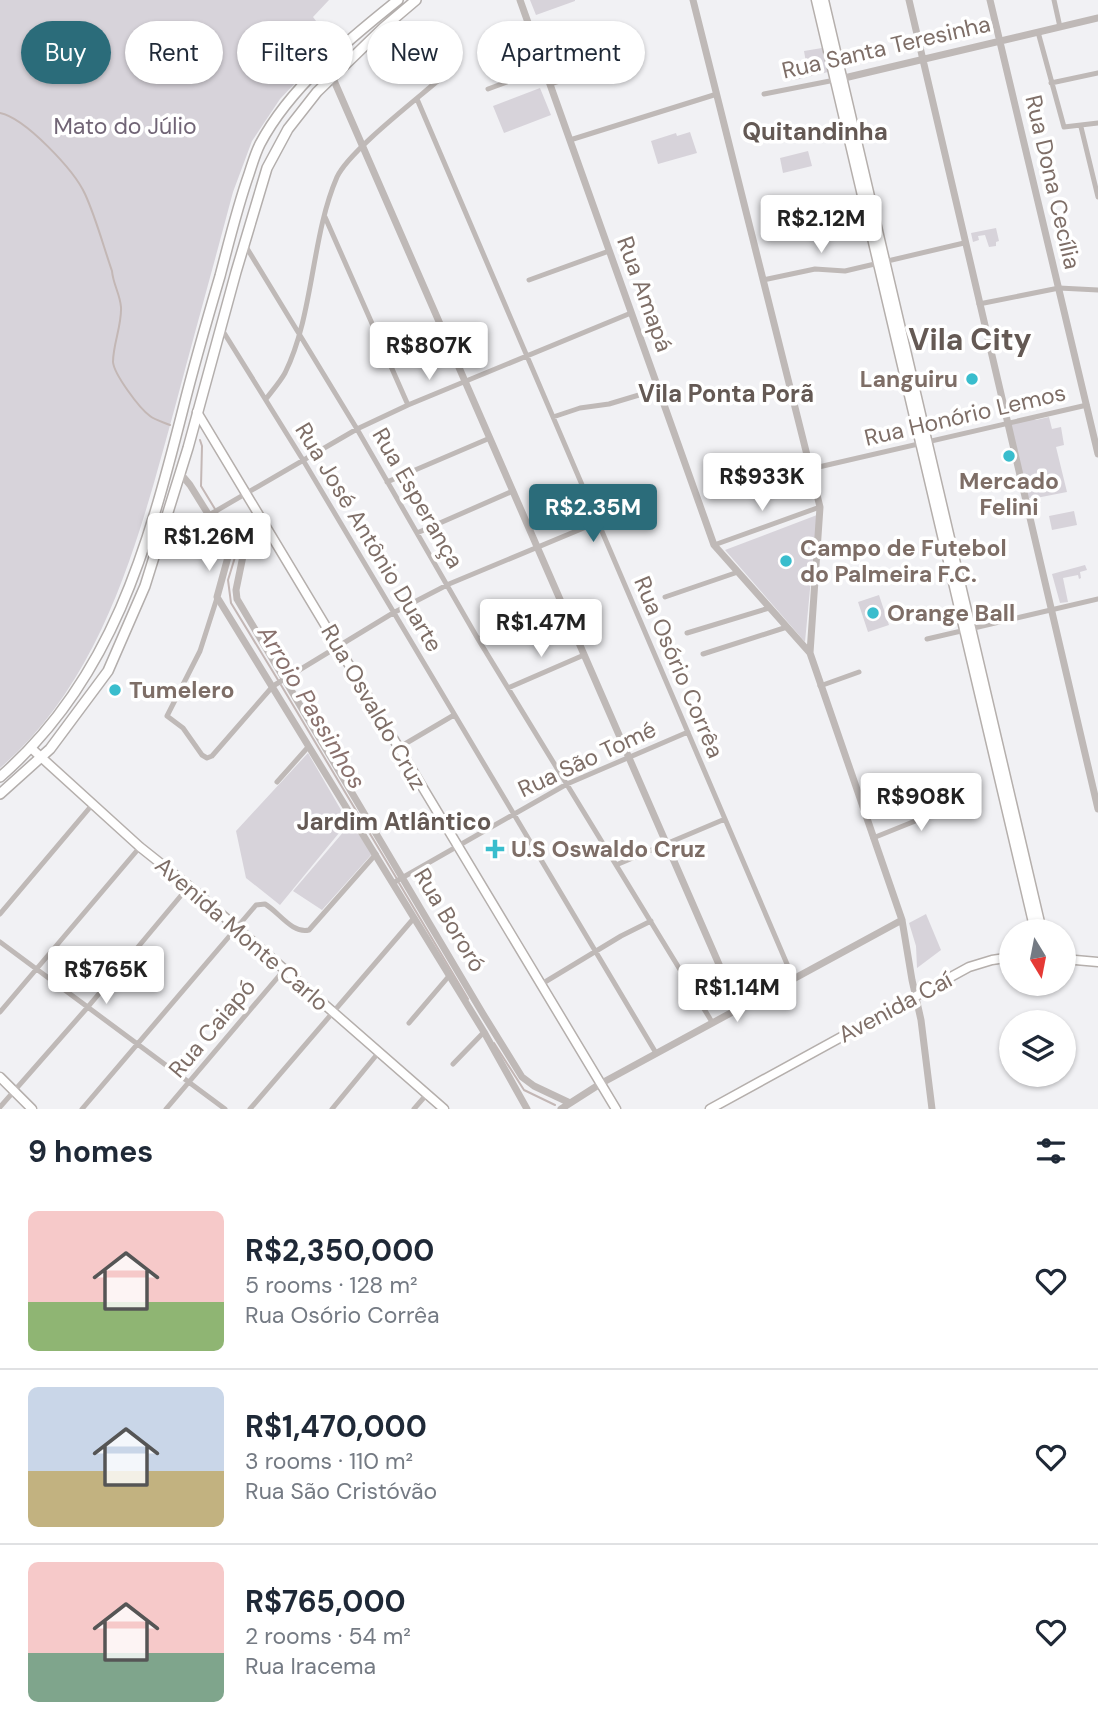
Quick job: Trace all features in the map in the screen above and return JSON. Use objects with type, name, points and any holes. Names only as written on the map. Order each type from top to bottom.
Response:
[{"type":"main road","points":[[353,36],[398,0]]},
{"type":"main road","points":[[353,57],[416,0]]},
{"type":"main road","points":[[816,0],[823,13],[839,79],[1037,919]]},
{"type":"main road","points":[[823,13],[824,0]]},
{"type":"main road","points":[[0,777],[31,748],[68,705],[117,620],[165,484],[183,407],[259,145],[284,106],[305,84]]},
{"type":"main road","points":[[0,794],[50,749],[108,671],[145,586],[188,448],[267,168],[288,129],[324,84]]},
{"type":"main road","points":[[183,407],[198,412]]},
{"type":"main road","name":"Rua Osvaldo Cruz","points":[[198,412],[616,1109]]},
{"type":"main road","points":[[165,484],[180,473]]},
{"type":"main road","name":"Avenida Monte Carlo","points":[[31,748],[140,847],[189,886],[444,1109]]},
{"type":"main road","points":[[1034,912],[1034,919]]},
{"type":"main road","name":"Avenida Caí","points":[[710,1109],[969,967],[999,959]]},
{"type":"main road","points":[[1076,960],[1098,962]]},
{"type":"main road","points":[[0,1077],[32,1109]]},
{"type":"street","name":"Rua Amapá","points":[[520,0],[528,21]]},
{"type":"street","points":[[693,0],[820,507],[810,653],[902,919],[921,1020],[932,1109]]},
{"type":"street","points":[[909,0],[1098,809]]},
{"type":"street","name":"Rua Dona Cecília","points":[[990,0],[1098,454]]},
{"type":"street","points":[[1054,0],[1060,27]]},
{"type":"street","name":"Rua Santa Teresinha","points":[[764,93],[839,79],[1098,19]]},
{"type":"street","points":[[1038,32],[1064,127],[1098,123]]},
{"type":"street","points":[[1051,83],[1098,73]]},
{"type":"street","points":[[336,84],[738,1008]]},
{"type":"street","points":[[266,399],[285,374],[299,333],[325,218],[338,176],[363,146],[434,84]]},
{"type":"street","points":[[488,89],[502,84]]},
{"type":"street","name":"Rua Amapá","points":[[550,84],[714,545],[810,653]]},
{"type":"street","points":[[570,140],[717,94]]},
{"type":"street","name":"Rua Osório Corrêa","points":[[416,99],[793,978]]},
{"type":"street","points":[[1081,127],[1096,177],[1098,197]]},
{"type":"street","points":[[325,218],[408,405]]},
{"type":"street","points":[[763,280],[815,269],[845,271],[964,243]]},
{"type":"street","name":"Rua Esperança","points":[[244,244],[358,429],[449,584],[478,639],[712,1022]]},
{"type":"street","points":[[529,280],[609,251]]},
{"type":"street","points":[[979,304],[1059,288],[1098,290]]},
{"type":"street","points":[[212,514],[358,429],[408,405],[631,313]]},
{"type":"street","name":"Rua José Antônio Duarte","points":[[221,328],[303,460],[656,1053]]},
{"type":"street","points":[[553,417],[659,389]]},
{"type":"street","name":"Rua Honório Lemos","points":[[810,469],[1087,405]]},
{"type":"street","points":[[387,482],[490,438]]},
{"type":"street","points":[[180,473],[212,514],[229,552],[226,591],[273,685],[484,1032],[527,1109]]},
{"type":"street","points":[[417,533],[513,491]]},
{"type":"street","points":[[714,545],[820,507]]},
{"type":"street","points":[[243,556],[167,716],[183,728],[204,757],[210,758],[273,685],[282,679],[340,647],[393,613],[449,584],[598,522]]},
{"type":"street","points":[[665,597],[737,572]]},
{"type":"street","name":"Rua Bororó","points":[[226,591],[237,599],[282,679],[522,1077],[534,1086],[570,1102]]},
{"type":"street","points":[[927,639],[1098,599]]},
{"type":"street","points":[[478,639],[562,604]]},
{"type":"street","points":[[687,633],[769,608]]},
{"type":"street","points":[[703,654],[786,627]]},
{"type":"street","points":[[508,688],[584,655]]},
{"type":"street","points":[[820,686],[859,672]]},
{"type":"street","points":[[398,748],[454,715]]},
{"type":"street","name":"Rua São Tomé","points":[[394,883],[567,784],[688,732]]},
{"type":"street","points":[[277,782],[309,746]]},
{"type":"street","points":[[865,814],[937,786],[951,785],[956,804],[873,838]]},
{"type":"street","points":[[0,914],[92,805]]},
{"type":"street","points":[[616,865],[725,820]]},
{"type":"street","points":[[0,1012],[140,847]]},
{"type":"street","points":[[82,1109],[253,909],[260,904],[270,907],[296,929],[304,932],[309,930],[376,854]]},
{"type":"street","points":[[0,1107],[189,886]]},
{"type":"street","points":[[250,1109],[414,918]]},
{"type":"street","points":[[561,1109],[600,1084],[902,919]]},
{"type":"street","points":[[540,985],[651,922]]},
{"type":"street","points":[[0,942],[225,1109]]},
{"type":"street","name":"Rua Caiapó","points":[[166,1109],[284,970]]},
{"type":"street","points":[[409,1023],[449,976]]},
{"type":"street","points":[[453,1064],[484,1032]]},
{"type":"street","points":[[332,1109],[379,1052]]},
{"type":"street","points":[[414,1109],[427,1094]]},
{"type":"green space","name":"Mato do Júlio","points":[[0,0],[329,0],[313,17],[316,21],[237,21],[237,84],[294,84],[280,99],[252,141],[233,192],[148,504],[114,601],[92,648],[67,691],[36,732],[0,768]]},
{"type":"green space","points":[[530,0],[575,0],[575,1],[536,15]]},
{"type":"green space","points":[[822,48],[828,72],[795,80],[794,77],[808,74],[804,51]]},
{"type":"green space","points":[[540,88],[551,115],[504,133],[493,106]]},
{"type":"green space","points":[[690,132],[697,153],[658,164],[651,141],[676,133],[677,136]]},
{"type":"green space","points":[[808,151],[812,166],[783,173],[780,158]]},
{"type":"green space","points":[[996,228],[999,241],[996,246],[989,247],[985,235],[978,236],[979,240],[973,242],[971,233]]},
{"type":"green space","points":[[1049,417],[1052,429],[1061,427],[1064,445],[1056,447],[1067,492],[1031,499],[1026,496],[1007,423]]},
{"type":"green space","points":[[1074,511],[1077,525],[1052,530],[1049,516]]},
{"type":"green space","points":[[817,515],[805,642],[725,550]]},
{"type":"green space","points":[[1085,565],[1087,570],[1080,572],[1081,578],[1079,579],[1078,575],[1063,578],[1068,602],[1060,603],[1052,574]]},
{"type":"green space","name":"Orange Ball","points":[[879,595],[889,625],[868,632],[858,602]]},
{"type":"green space","points":[[308,753],[348,822],[280,905],[246,878],[236,831]]},
{"type":"green space","points":[[351,823],[372,854],[322,910],[293,891]]},
{"type":"green space","points":[[926,914],[941,950],[917,968],[916,946],[909,923]]},
{"type":"waterway","points":[[0,113],[22,124],[48,146],[71,172],[85,194],[120,302],[114,367],[145,412],[170,425]]},
{"type":"waterway","name":"Arroio Passinhos","points":[[200,440],[201,486],[235,547],[236,554],[228,580],[231,603],[278,680]]},
{"type":"waterway","name":"Arroio Passinhos","points":[[281,685],[397,879]]},
{"type":"waterway","name":"Arroio Passinhos","points":[[399,883],[468,999]]},
{"type":"waterway","name":"Arroio Passinhos","points":[[494,1043],[524,1090],[555,1105]]},
{"type":"place","name":"Languiru","points":[[972,379]]},
{"type":"place","name":"Mercado Felini","points":[[1009,456]]},
{"type":"place","name":"Campo de Futebol do Palmeira F.C.","points":[[786,561]]},
{"type":"place","name":"Orange Ball","points":[[873,613]]},
{"type":"place","name":"Tumelero","points":[[115,690]]},
{"type":"place","name":"U.S Oswaldo Cruz","points":[[495,849]]},
{"type":"district","name":"Quitandinha","points":[[815,131]]},
{"type":"district","name":"Vila City","points":[[970,339]]},
{"type":"district","name":"Vila Ponta Porã","points":[[726,393]]},
{"type":"district","name":"Jardim Atlântico","points":[[394,821]]}]
